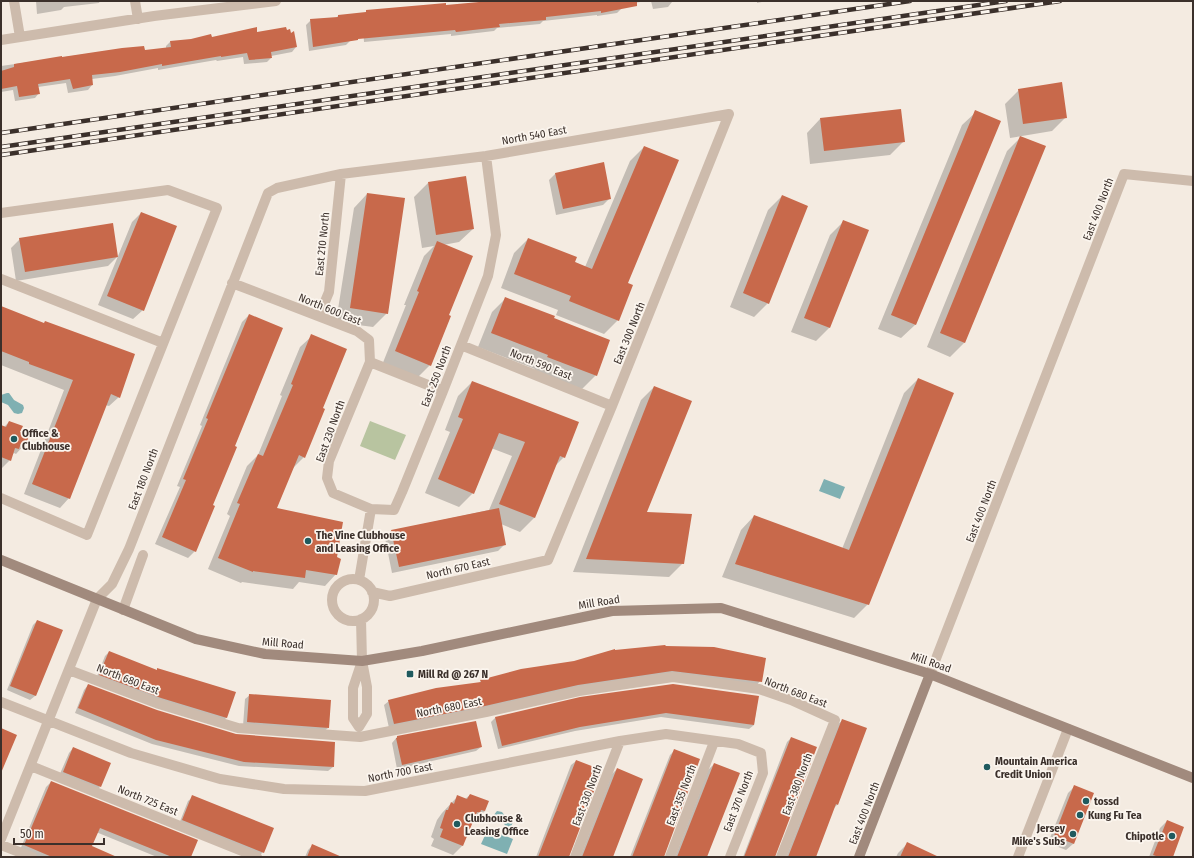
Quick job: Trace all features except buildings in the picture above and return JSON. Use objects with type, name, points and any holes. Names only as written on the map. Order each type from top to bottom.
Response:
[{"type":"main road","name":"Mill Road","points":[[1,560],[196,639],[257,653],[362,661],[422,651],[612,610],[721,608],[930,674],[1193,778]]},
{"type":"main road","name":"East 400 North","points":[[860,857],[930,674]]},
{"type":"street","points":[[14,1],[20,37]]},
{"type":"street","points":[[135,1],[138,19]]},
{"type":"street","points":[[1,40],[154,16],[270,1]]},
{"type":"street","name":"North 540 East","points":[[341,174],[486,156],[729,114]]},
{"type":"street","name":"East 300 North","points":[[548,560],[612,406],[729,114]]},
{"type":"street","name":"East 250 North","points":[[371,509],[394,510],[444,391],[488,276],[496,235],[486,156]]},
{"type":"street","name":"East 180 North","points":[[1,839],[97,599],[112,584],[124,559],[268,193],[277,188],[341,174]]},
{"type":"street","name":"East 210 North","points":[[319,316],[329,292],[341,174]]},
{"type":"street","name":"East 400 North","points":[[930,674],[1124,174],[1193,181]]},
{"type":"street","points":[[1,213],[168,190],[217,208],[87,534],[1,498]]},
{"type":"street","points":[[1,279],[163,343]]},
{"type":"street","name":"North 600 East","points":[[232,283],[357,331],[369,340],[370,362]]},
{"type":"street","name":"North 590 East","points":[[461,345],[612,406]]},
{"type":"street","points":[[370,362],[444,391]]},
{"type":"street","name":"East 230 North","points":[[370,362],[329,461],[327,478],[333,492],[371,509]]},
{"type":"street","points":[[359,580],[371,509]]},
{"type":"street","points":[[123,610],[143,555]]},
{"type":"street","name":"North 670 East","points":[[372,592],[390,596],[548,560]]},
{"type":"street","points":[[352,579],[364,582],[372,592],[374,599],[370,611],[366,616],[354,621],[346,620],[340,616],[333,604],[332,597],[335,590],[339,584],[345,581],[352,579]]},
{"type":"street","points":[[360,619],[362,661],[367,687],[367,714],[359,727],[353,718],[352,688],[362,661]]},
{"type":"street","name":"North 680 East","points":[[69,670],[158,704],[238,728],[360,737],[486,712],[579,691],[673,677],[758,689],[791,700],[835,720]]},
{"type":"street","name":"North 700 East","points":[[1,702],[48,722],[131,753],[212,777],[284,789],[365,791],[620,741],[666,734],[714,742],[738,744],[761,753]]},
{"type":"street","name":"East 380 North","points":[[781,857],[835,720]]},
{"type":"street","points":[[1018,857],[1068,729]]},
{"type":"street","name":"East 330 North","points":[[575,857],[620,741]]},
{"type":"street","name":"East 355 North","points":[[670,857],[714,742]]},
{"type":"street","name":"East 370 North","points":[[730,857],[763,773],[761,753]]},
{"type":"street","name":"North 725 East","points":[[31,766],[256,857]]},
{"type":"street","points":[[1,845],[32,857]]},
{"type":"green space","points":[[370,421],[406,435],[395,460],[360,446]]},
{"type":"water","points":[[9,393],[14,400],[23,405],[24,408],[22,413],[14,413],[8,405],[1,402],[1,395]]},
{"type":"water","points":[[824,479],[845,487],[840,499],[819,491]]},
{"type":"water","points":[[497,811],[502,812],[505,816],[509,815],[514,818],[511,827],[506,827],[503,822],[499,823],[494,820],[493,816]]},
{"type":"water","points":[[488,829],[513,839],[507,854],[481,844]]},
{"type":"railway","points":[[1,133],[910,1]]},
{"type":"railway","points":[[1,147],[1006,1]]},
{"type":"railway","points":[[1,155],[1060,1]]},
{"type":"place","name":"Office & Clubhouse","points":[[14,439]]},
{"type":"place","name":"The Vine Clubhouse and Leasing Office","points":[[308,541]]},
{"type":"place","name":"Mill Rd @ 267 N","points":[[410,674]]},
{"type":"place","name":"Mountain America Credit Union","points":[[987,767]]},
{"type":"place","name":"tossd","points":[[1086,801]]},
{"type":"place","name":"Kung Fu Tea","points":[[1080,815]]},
{"type":"place","name":"Clubhouse & Leasing Office","points":[[457,824]]},
{"type":"place","name":"Jersey Mike's Subs","points":[[1073,834]]},
{"type":"place","name":"Chipotle","points":[[1172,836]]}]
